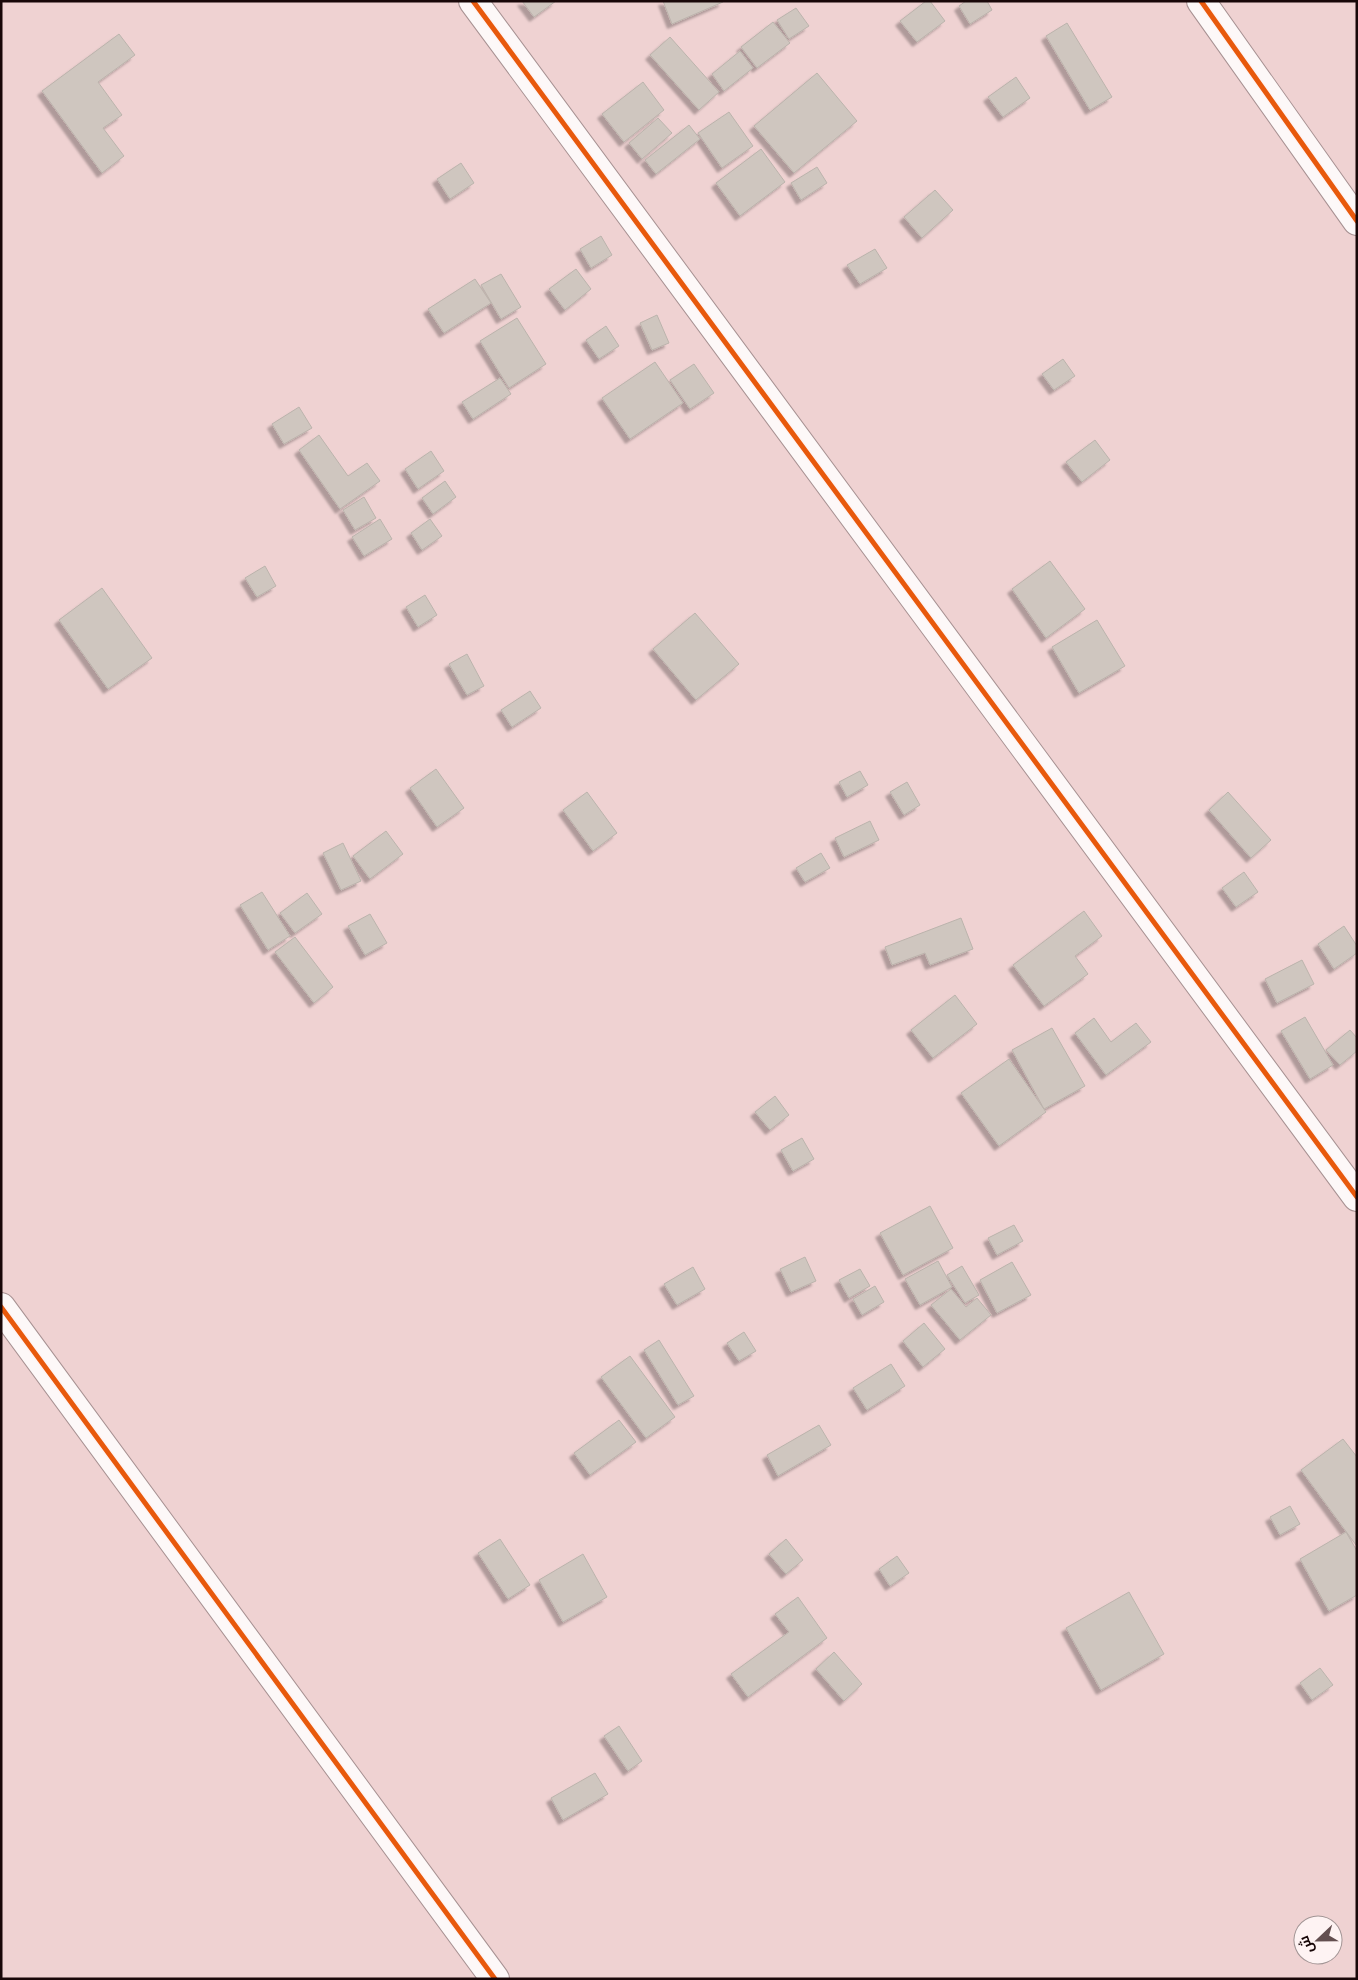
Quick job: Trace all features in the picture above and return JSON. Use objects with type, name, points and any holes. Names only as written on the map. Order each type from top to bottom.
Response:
[{"type":"street","points":[[473,1],[1357,1197]]},
{"type":"street","points":[[1201,1],[1357,221]]},
{"type":"street","points":[[1,1307],[495,1979]]},
{"type":"building","points":[[522,1],[556,1],[534,17]]},
{"type":"building","points":[[663,1],[723,1],[723,2],[672,24]]},
{"type":"building","points":[[926,1],[930,1],[945,21],[917,42],[900,21]]},
{"type":"building","points":[[966,1],[987,1],[992,10],[970,24],[959,6]]},
{"type":"building","points":[[796,8],[809,26],[789,39],[777,20]]},
{"type":"building","points":[[773,22],[790,43],[757,68],[741,47]]},
{"type":"building","points":[[1067,23],[1112,97],[1090,110],[1046,36]]},
{"type":"building","points":[[119,34],[135,55],[98,82],[122,115],[103,128],[124,156],[102,173],[42,91]]},
{"type":"building","points":[[670,37],[719,92],[699,110],[650,55]]},
{"type":"building","points":[[740,51],[753,68],[724,91],[712,74]]},
{"type":"building","points":[[817,73],[857,121],[794,173],[754,126]]},
{"type":"building","points":[[1016,77],[1030,98],[1003,117],[988,97]]},
{"type":"building","points":[[643,82],[664,110],[624,142],[602,114]]},
{"type":"building","points":[[729,112],[753,146],[722,168],[698,133]]},
{"type":"building","points":[[658,118],[672,133],[642,159],[629,143]]},
{"type":"building","points":[[689,125],[700,139],[656,174],[645,160]]},
{"type":"building","points":[[761,149],[785,182],[740,216],[716,183]]},
{"type":"building","points":[[461,163],[474,183],[450,199],[437,179]]},
{"type":"building","points":[[817,167],[827,183],[801,200],[791,183]]},
{"type":"building","points":[[935,190],[953,210],[922,238],[904,217]]},
{"type":"building","points":[[601,236],[612,255],[591,268],[580,249]]},
{"type":"building","points":[[875,249],[887,268],[860,284],[847,265]]},
{"type":"building","points":[[576,269],[591,289],[565,310],[549,289]]},
{"type":"building","points":[[501,274],[521,307],[501,319],[481,285]]},
{"type":"building","points":[[475,279],[491,303],[444,333],[428,309]]},
{"type":"building","points":[[657,315],[669,343],[652,350],[640,323]]},
{"type":"building","points":[[517,318],[546,364],[509,388],[480,341]]},
{"type":"building","points":[[606,326],[619,346],[599,359],[586,340]]},
{"type":"building","points":[[1063,359],[1075,376],[1054,390],[1042,374]]},
{"type":"building","points":[[655,362],[683,403],[630,439],[602,398]]},
{"type":"building","points":[[694,364],[714,393],[690,409],[670,380]]},
{"type":"building","points":[[500,378],[511,394],[473,419],[462,402]]},
{"type":"building","points":[[299,407],[312,428],[284,444],[272,424]]},
{"type":"building","points":[[319,435],[348,476],[367,463],[380,481],[340,509],[299,450]]},
{"type":"building","points":[[1095,440],[1110,460],[1082,482],[1066,462]]},
{"type":"building","points":[[431,451],[444,471],[418,489],[405,469]]},
{"type":"building","points":[[445,481],[456,497],[433,514],[422,498]]},
{"type":"building","points":[[364,497],[376,518],[355,530],[343,510]]},
{"type":"building","points":[[380,519],[392,539],[364,556],[352,537]]},
{"type":"building","points":[[430,519],[442,536],[422,550],[411,533]]},
{"type":"building","points":[[1050,561],[1085,609],[1046,638],[1012,589]]},
{"type":"building","points":[[265,566],[276,586],[257,597],[245,578]]},
{"type":"building","points":[[102,588],[152,658],[108,689],[59,620]]},
{"type":"building","points":[[425,595],[437,615],[418,627],[406,607]]},
{"type":"building","points":[[695,613],[739,664],[696,700],[653,649]]},
{"type":"building","points":[[1097,620],[1125,666],[1079,693],[1052,647]]},
{"type":"building","points":[[467,654],[484,686],[467,695],[449,664]]},
{"type":"building","points":[[530,691],[541,708],[512,727],[501,710]]},
{"type":"building","points":[[436,769],[464,808],[437,827],[410,788]]},
{"type":"building","points":[[860,771],[868,785],[847,797],[839,782]]},
{"type":"building","points":[[907,782],[920,805],[904,815],[890,792]]},
{"type":"building","points":[[587,792],[617,833],[593,851],[563,810]]},
{"type":"building","points":[[1228,792],[1271,840],[1251,858],[1209,810]]},
{"type":"building","points":[[870,821],[879,840],[844,857],[835,838]]},
{"type":"building","points":[[386,831],[403,854],[370,879],[353,856]]},
{"type":"building","points":[[343,843],[361,881],[341,890],[323,853]]},
{"type":"building","points":[[821,853],[830,868],[805,882],[796,868]]},
{"type":"building","points":[[1244,872],[1258,892],[1236,907],[1222,888]]},
{"type":"building","points":[[262,892],[290,936],[268,950],[240,905]]},
{"type":"building","points":[[307,893],[322,914],[295,933],[280,913]]},
{"type":"building","points":[[1084,911],[1102,936],[1075,956],[1088,974],[1044,1006],[1013,965]]},
{"type":"building","points":[[370,914],[387,943],[365,955],[348,926]]},
{"type":"building","points":[[961,918],[973,949],[930,965],[925,953],[892,965],[885,947]]},
{"type":"building","points":[[1344,926],[1357,946],[1357,953],[1334,969],[1318,944]]},
{"type":"building","points":[[295,937],[333,987],[314,1003],[275,952]]},
{"type":"building","points":[[1302,960],[1314,984],[1277,1003],[1265,979]]},
{"type":"building","points":[[955,995],[977,1024],[933,1058],[911,1030]]},
{"type":"building","points":[[1305,1017],[1333,1065],[1310,1079],[1281,1031]]},
{"type":"building","points":[[1094,1018],[1111,1042],[1136,1023],[1151,1042],[1106,1075],[1075,1033]]},
{"type":"building","points":[[1052,1028],[1085,1086],[1044,1109],[1012,1050]]},
{"type":"building","points":[[1350,1030],[1357,1038],[1357,1051],[1340,1065],[1326,1050]]},
{"type":"building","points":[[1009,1059],[1046,1112],[999,1146],[961,1093]]},
{"type":"building","points":[[775,1096],[789,1115],[770,1130],[755,1112]]},
{"type":"building","points":[[802,1138],[814,1159],[793,1171],[781,1150]]},
{"type":"building","points":[[930,1206],[953,1248],[903,1275],[880,1233]]},
{"type":"building","points":[[1014,1225],[1023,1241],[997,1255],[988,1238]]},
{"type":"building","points":[[805,1257],[816,1281],[791,1292],[780,1269]]},
{"type":"building","points":[[938,1261],[952,1287],[920,1305],[905,1279]]},
{"type":"building","points":[[1012,1262],[1031,1295],[997,1313],[980,1280]]},
{"type":"building","points":[[962,1266],[979,1295],[965,1303],[947,1275]]},
{"type":"building","points":[[693,1267],[705,1289],[677,1305],[664,1284]]},
{"type":"building","points":[[860,1269],[870,1286],[849,1298],[839,1280]]},
{"type":"building","points":[[875,1286],[884,1302],[862,1315],[853,1299]]},
{"type":"building","points":[[951,1289],[966,1307],[977,1298],[991,1315],[960,1340],[931,1305]]},
{"type":"building","points":[[924,1323],[945,1349],[923,1367],[903,1341]]},
{"type":"building","points":[[744,1332],[756,1351],[739,1361],[727,1343]]},
{"type":"building","points":[[659,1340],[694,1396],[678,1405],[644,1350]]},
{"type":"building","points":[[630,1356],[675,1417],[646,1438],[601,1377]]},
{"type":"building","points":[[891,1364],[905,1386],[867,1410],[853,1388]]},
{"type":"building","points":[[619,1420],[636,1442],[590,1475],[574,1453]]},
{"type":"building","points":[[819,1425],[831,1445],[778,1476],[767,1455]]},
{"type":"building","points":[[1343,1439],[1357,1457],[1356,1545],[1301,1470]]},
{"type":"building","points":[[1290,1506],[1300,1524],[1280,1535],[1270,1517]]},
{"type":"building","points":[[1346,1532],[1357,1551],[1357,1595],[1329,1611],[1300,1559]]},
{"type":"building","points":[[500,1539],[530,1585],[508,1599],[478,1553]]},
{"type":"building","points":[[786,1539],[803,1560],[786,1574],[769,1554]]},
{"type":"building","points":[[583,1554],[607,1597],[563,1622],[539,1580]]},
{"type":"building","points":[[897,1556],[909,1573],[890,1586],[879,1569]]},
{"type":"building","points":[[1129,1592],[1164,1654],[1101,1690],[1066,1628]]},
{"type":"building","points":[[798,1597],[827,1638],[748,1697],[731,1674],[789,1632],[775,1614]]},
{"type":"building","points":[[834,1652],[862,1684],[844,1701],[816,1669]]},
{"type":"building","points":[[1320,1668],[1333,1685],[1312,1700],[1300,1683]]},
{"type":"building","points":[[619,1726],[642,1761],[628,1771],[604,1736]]},
{"type":"building","points":[[595,1773],[608,1794],[563,1820],[551,1798]]},
{"type":"cycle path","points":[[473,1],[1357,1197]]},
{"type":"cycle path","points":[[1201,1],[1357,221]]},
{"type":"cycle path","points":[[1,1307],[495,1979]]}]
